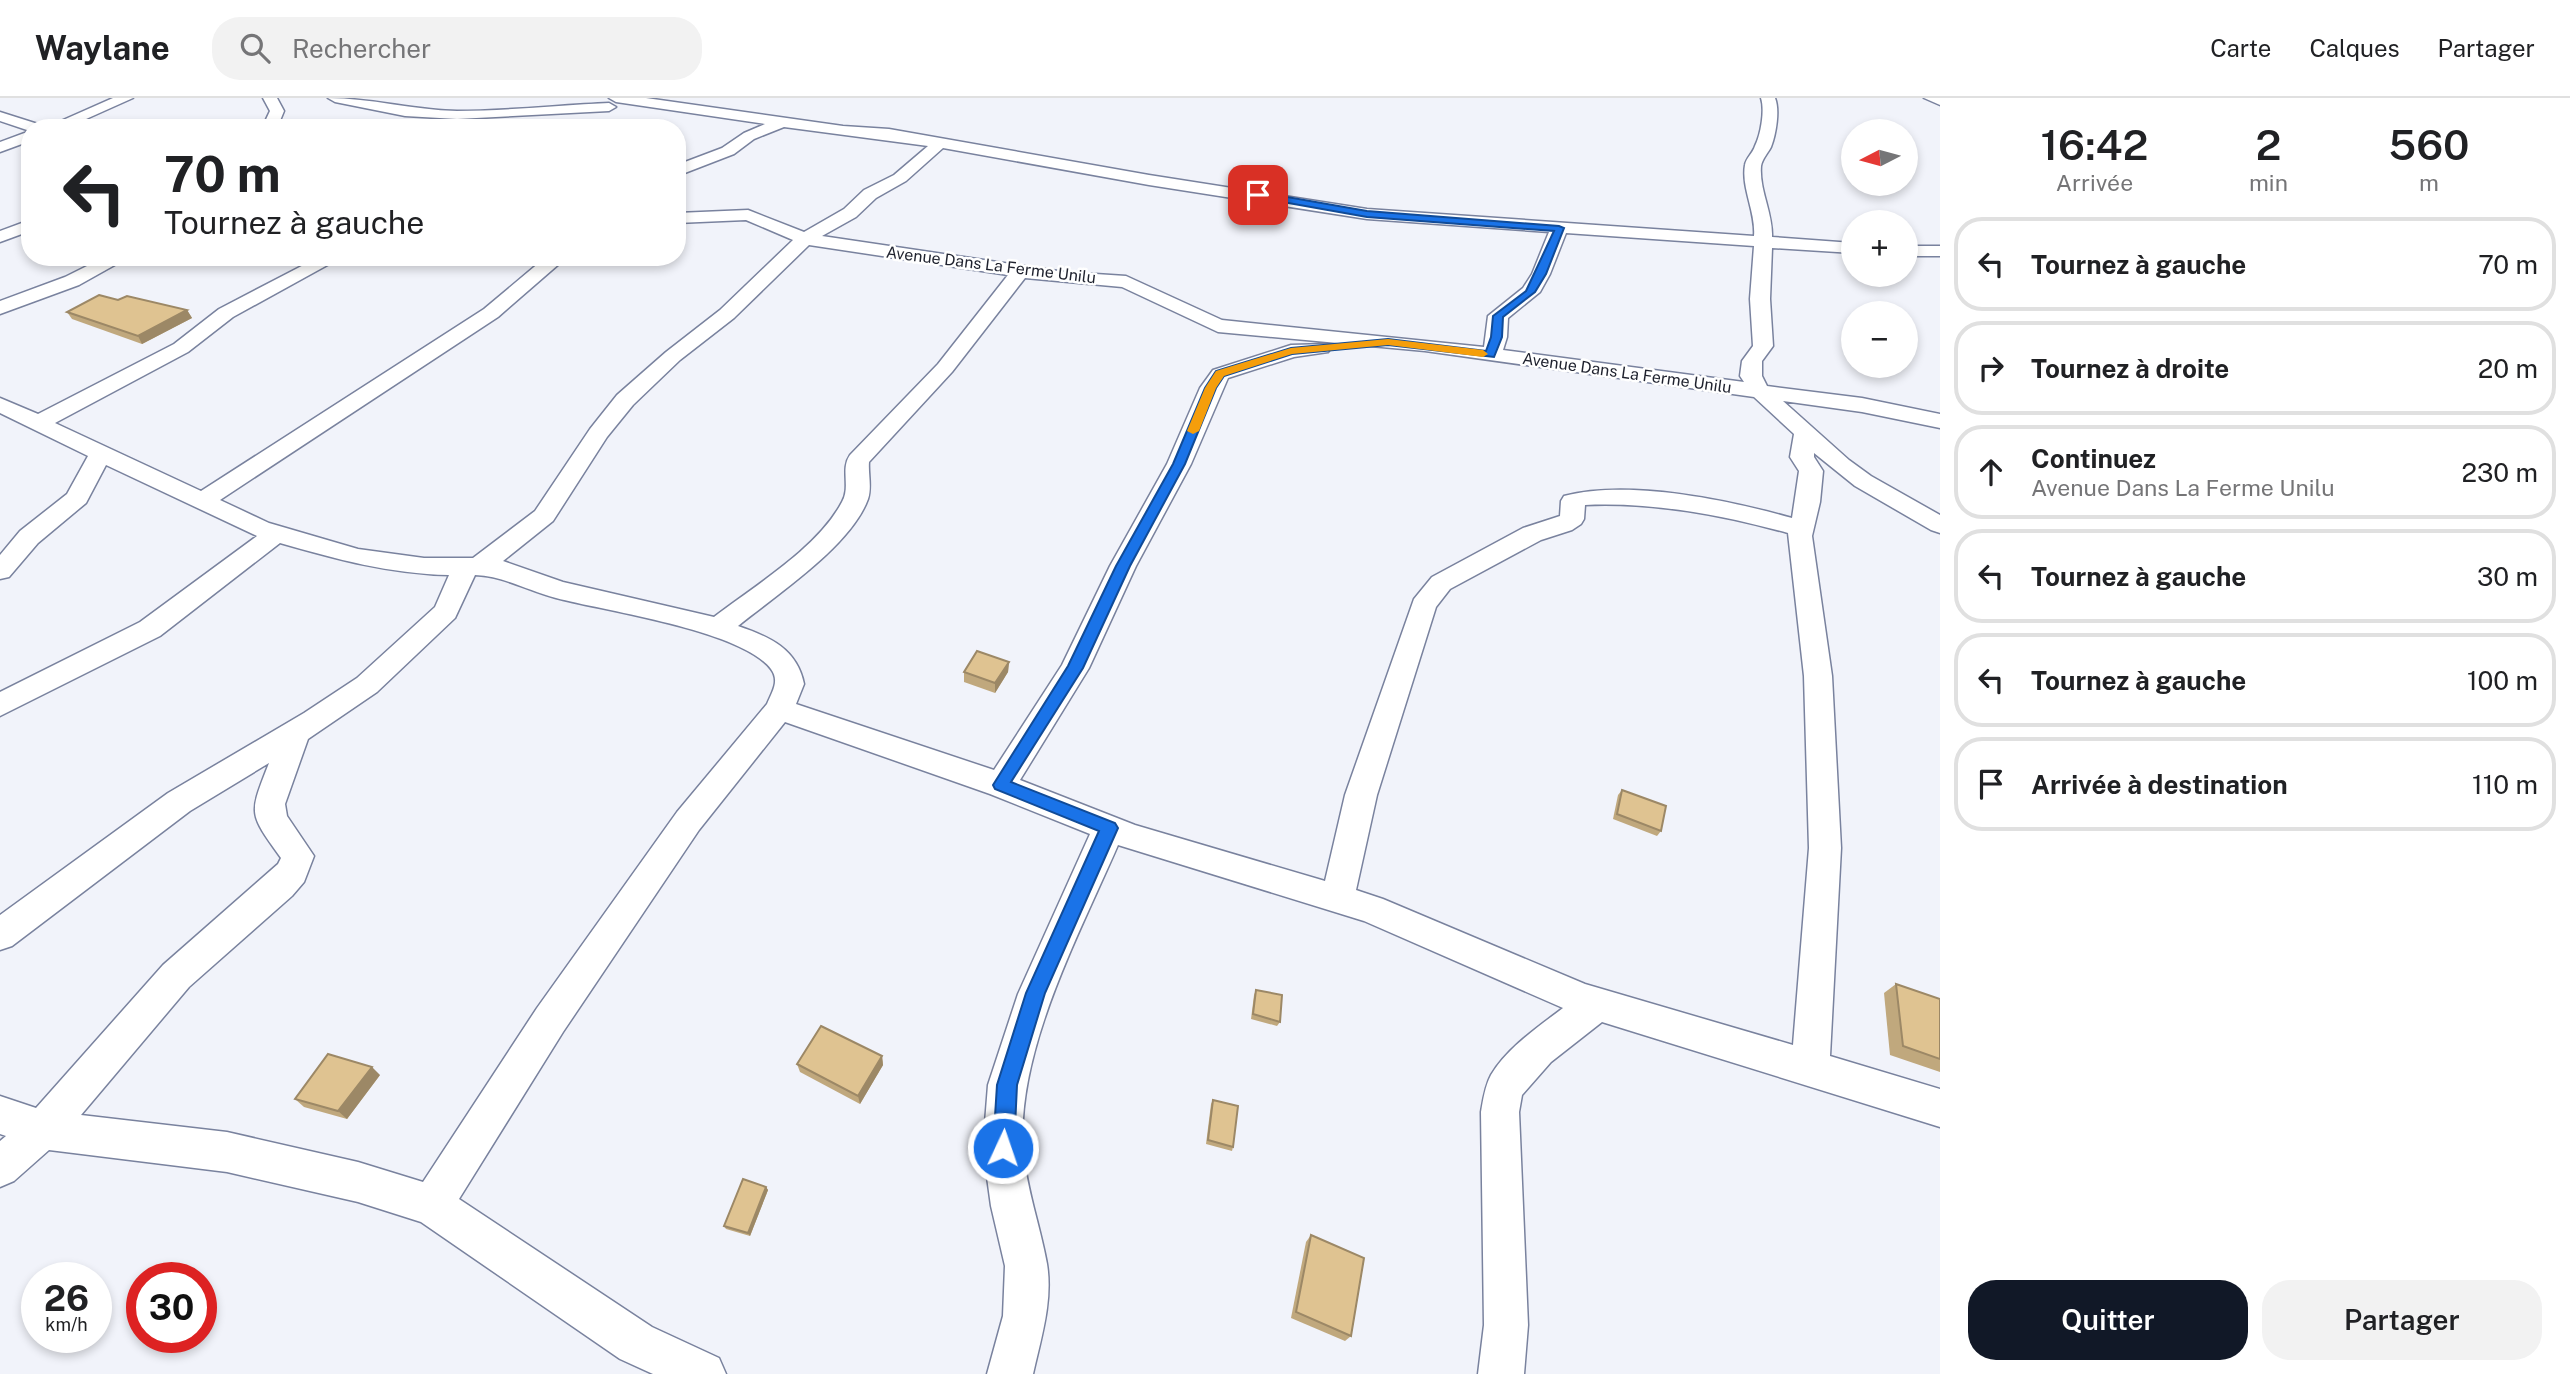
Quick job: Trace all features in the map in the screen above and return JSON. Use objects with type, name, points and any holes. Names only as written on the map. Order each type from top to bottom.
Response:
[{"type":"street","points":[[69,119],[99,103],[127,98]]},
{"type":"street","points":[[270,98],[277,111],[273,119]]},
{"type":"street","points":[[335,98],[405,112],[457,115],[616,101],[889,134],[1149,180],[1367,214],[1841,247]]},
{"type":"street","name":"Avenue Dans La Ferme Unilu","points":[[1759,390],[1751,376],[1752,361],[1763,346],[1760,299],[1764,223],[1753,178],[1753,163],[1763,145],[1771,106],[1768,98]]},
{"type":"street","points":[[1931,98],[1940,101]]},
{"type":"street","points":[[586,119],[616,101]]},
{"type":"street","points":[[0,116],[21,123]]},
{"type":"street","points":[[686,168],[734,148],[749,136],[783,122]]},
{"type":"street","points":[[0,147],[21,139]]},
{"type":"street","points":[[0,935],[179,802],[295,733],[368,684],[446,612],[473,566],[544,516],[598,434],[625,400],[673,356],[736,306],[779,261],[805,239],[850,213],[870,194],[900,178],[940,143]]},
{"type":"street","name":"Avenue Dans La Ferme Unilu","points":[[686,218],[748,215],[805,239],[1021,271],[1126,282],[1208,324],[1388,342],[1759,390],[1862,405],[1940,421]]},
{"type":"street","points":[[1490,355],[1497,337],[1498,316],[1530,292],[1541,274],[1559,228]]},
{"type":"street","points":[[0,237],[21,229]]},
{"type":"street","points":[[1918,251],[1940,251]]},
{"type":"street","points":[[0,308],[72,281],[102,266]]},
{"type":"street","points":[[38,423],[181,348],[226,313],[316,266]]},
{"type":"street","points":[[201,502],[492,313],[546,266]]},
{"type":"street","points":[[718,628],[824,541],[855,502],[859,488],[858,460],[945,368],[1021,271]]},
{"type":"street","points":[[1001,785],[1075,668],[1123,566],[1179,464],[1211,388],[1219,358],[1216,334],[1208,324]]},
{"type":"street","points":[[1219,358],[1388,342]]},
{"type":"street","points":[[1759,390],[1863,481],[1940,525]]},
{"type":"street","points":[[0,405],[260,529],[357,557],[424,566],[494,567],[558,590],[718,628],[746,639],[774,655],[787,668],[790,684],[779,709],[688,821],[550,1020],[432,1205]]},
{"type":"street","points":[[1806,432],[1802,457],[1811,471],[1808,502],[1800,536],[1818,676],[1825,848],[1810,1068]]},
{"type":"street","points":[[0,571],[29,537],[77,498],[100,453]]},
{"type":"street","points":[[1337,899],[1371,761],[1423,605],[1441,583],[1532,534],[1563,525],[1572,519],[1573,501],[1588,496],[1635,498],[1733,511],[1802,529]]},
{"type":"street","points":[[0,705],[150,629],[276,534]]},
{"type":"street","points":[[779,709],[1001,785],[1109,828],[1371,909],[1581,999],[1940,1108]]},
{"type":"street","points":[[0,1167],[43,1130],[176,976],[280,886],[292,872],[298,856],[272,820],[269,804],[295,733]]},
{"type":"street","points":[[1010,1374],[1025,1316],[1026,1266],[1012,1206],[1003,1148],[1007,1085],[1036,993],[1109,828]]},
{"type":"street","points":[[1501,1374],[1506,1325],[1500,1112],[1505,1087],[1538,1050],[1597,1004]]},
{"type":"street","points":[[0,1115],[43,1130],[227,1153],[358,1182],[432,1205],[636,1343],[703,1374]]},
{"type":"building","points":[[99,295],[118,300],[127,296],[187,310],[138,336],[67,312]]},
{"type":"building","points":[[977,651],[1009,662],[995,683],[964,672]]},
{"type":"building","points":[[1622,790],[1666,806],[1661,831],[1617,814]]},
{"type":"building","points":[[1896,984],[1940,999],[1940,1059],[1903,1046]]},
{"type":"building","points":[[1256,990],[1282,995],[1280,1022],[1253,1014]]},
{"type":"building","points":[[821,1026],[882,1056],[858,1096],[797,1064]]},
{"type":"building","points":[[328,1054],[372,1067],[338,1111],[295,1099]]},
{"type":"building","points":[[1213,1100],[1238,1106],[1233,1147],[1208,1140]]},
{"type":"building","points":[[743,1179],[766,1187],[748,1233],[724,1226]]},
{"type":"building","points":[[1311,1235],[1364,1258],[1351,1336],[1296,1312]]},
{"type":"slow traffic","points":[[1193,431],[1211,388],[1220,374],[1291,351],[1388,342],[1483,354]]},
{"type":"route","points":[[1003,1148],[1007,1085],[1036,993],[1109,828],[1001,785],[1075,668],[1123,566],[1179,464],[1211,388],[1220,374],[1291,351],[1388,342],[1490,355],[1497,337],[1498,316],[1530,292],[1541,274],[1559,228],[1367,214],[1258,195]]}]
